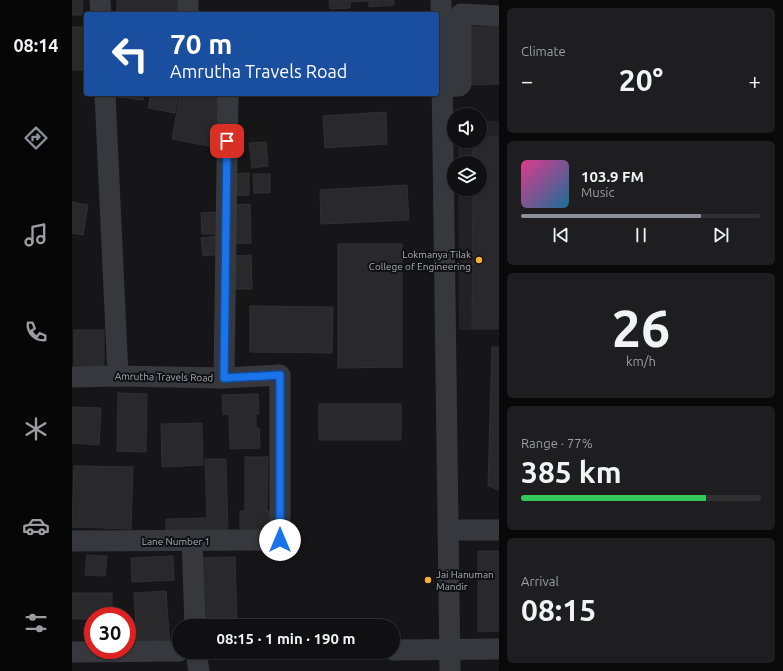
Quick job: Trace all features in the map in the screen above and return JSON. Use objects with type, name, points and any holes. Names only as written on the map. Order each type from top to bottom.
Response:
[{"type":"street","points":[[100,0],[101,12]]},
{"type":"street","points":[[188,0],[188,12]]},
{"type":"street","points":[[450,671],[441,9],[455,8],[461,14],[499,16]]},
{"type":"street","points":[[442,87],[454,87],[461,84],[461,14]]},
{"type":"street","points":[[105,96],[118,376]]},
{"type":"street","points":[[224,378],[228,96]]},
{"type":"street","name":"Amrutha Travels Road","points":[[72,377],[118,376],[224,378],[280,375],[280,540]]},
{"type":"street","points":[[448,530],[499,530]]},
{"type":"street","points":[[192,540],[195,619]]},
{"type":"street","name":"Lane Number 1","points":[[72,541],[280,540]]},
{"type":"street","points":[[400,650],[499,649]]},
{"type":"street","points":[[72,652],[172,651]]},
{"type":"street","points":[[197,659],[199,671]]},
{"type":"shaded area","name":"Lokmanya Tilak College of Engineering","points":[[487,121],[499,121],[499,330],[459,330],[458,196],[487,196],[487,156],[458,156],[458,148],[487,148]]},
{"type":"building","points":[[72,0],[83,0],[82,15],[72,15]]},
{"type":"building","points":[[117,0],[183,0],[183,11],[117,12]]},
{"type":"building","points":[[329,0],[394,0],[394,5],[369,7],[369,1],[350,2],[350,8],[330,9]]},
{"type":"building","points":[[72,27],[84,27],[84,70],[72,70]]},
{"type":"building","points":[[467,27],[499,27],[499,84],[468,85]]},
{"type":"building","points":[[118,96],[144,96],[143,100]]},
{"type":"building","points":[[151,96],[178,96],[175,113],[148,108]]},
{"type":"building","points":[[180,96],[224,96],[214,147],[172,139]]},
{"type":"building","points":[[386,112],[387,144],[325,148],[323,116]]},
{"type":"building","points":[[487,137],[499,137],[499,328],[472,328],[473,196],[487,196],[487,156],[473,156],[473,148],[487,148]]},
{"type":"building","points":[[266,142],[268,166],[252,168],[249,143]]},
{"type":"building","points":[[249,173],[249,195],[231,196],[231,174]]},
{"type":"building","points":[[253,174],[270,174],[270,193],[254,193]]},
{"type":"building","points":[[407,185],[409,220],[321,224],[320,190]]},
{"type":"building","points":[[72,202],[88,205],[83,235],[72,233]]},
{"type":"building","points":[[250,204],[251,243],[232,244],[231,205]]},
{"type":"building","points":[[219,212],[220,234],[202,234],[201,213]]},
{"type":"building","points":[[219,236],[221,254],[203,256],[201,238]]},
{"type":"building","points":[[338,244],[402,244],[402,367],[338,368]]},
{"type":"building","points":[[251,255],[252,289],[231,289],[230,256]]},
{"type":"building","points":[[250,306],[333,307],[332,353],[250,352]]},
{"type":"building","points":[[74,330],[104,330],[104,371],[74,371]]},
{"type":"building","points":[[492,347],[499,347],[499,490],[488,486]]},
{"type":"building","points":[[118,393],[147,394],[146,452],[117,451]]},
{"type":"building","points":[[258,394],[259,414],[256,414],[256,428],[259,428],[260,448],[230,449],[229,414],[223,415],[222,395]]},
{"type":"building","points":[[319,404],[401,404],[401,440],[319,440]]},
{"type":"building","points":[[72,407],[101,408],[99,445],[72,443]]},
{"type":"building","points":[[202,423],[203,465],[162,467],[161,424]]},
{"type":"building","points":[[245,457],[268,457],[267,511],[271,511],[271,532],[240,532],[240,511],[245,511]]},
{"type":"building","points":[[205,459],[226,459],[228,533],[166,535],[166,519],[207,518]]},
{"type":"building","points":[[74,466],[133,467],[131,529],[72,527]]},
{"type":"building","points":[[478,551],[499,551],[499,631],[478,632]]},
{"type":"building","points":[[87,555],[107,556],[105,576],[85,575]]},
{"type":"building","points":[[173,556],[174,580],[132,582],[131,558]]},
{"type":"building","points":[[235,557],[237,619],[200,619],[198,558]]},
{"type":"building","points":[[166,591],[170,647],[137,649],[136,607],[135,607],[134,593]]},
{"type":"building","points":[[72,593],[112,593],[112,607],[84,607],[84,619],[72,619]]},
{"type":"place","name":"Lokmanya Tilak College of Engineering","points":[[479,260]]},
{"type":"place","name":"Jai Hanuman Mandir","points":[[428,580]]},
{"type":"route","points":[[227,141],[224,378],[280,375],[280,540]]}]
